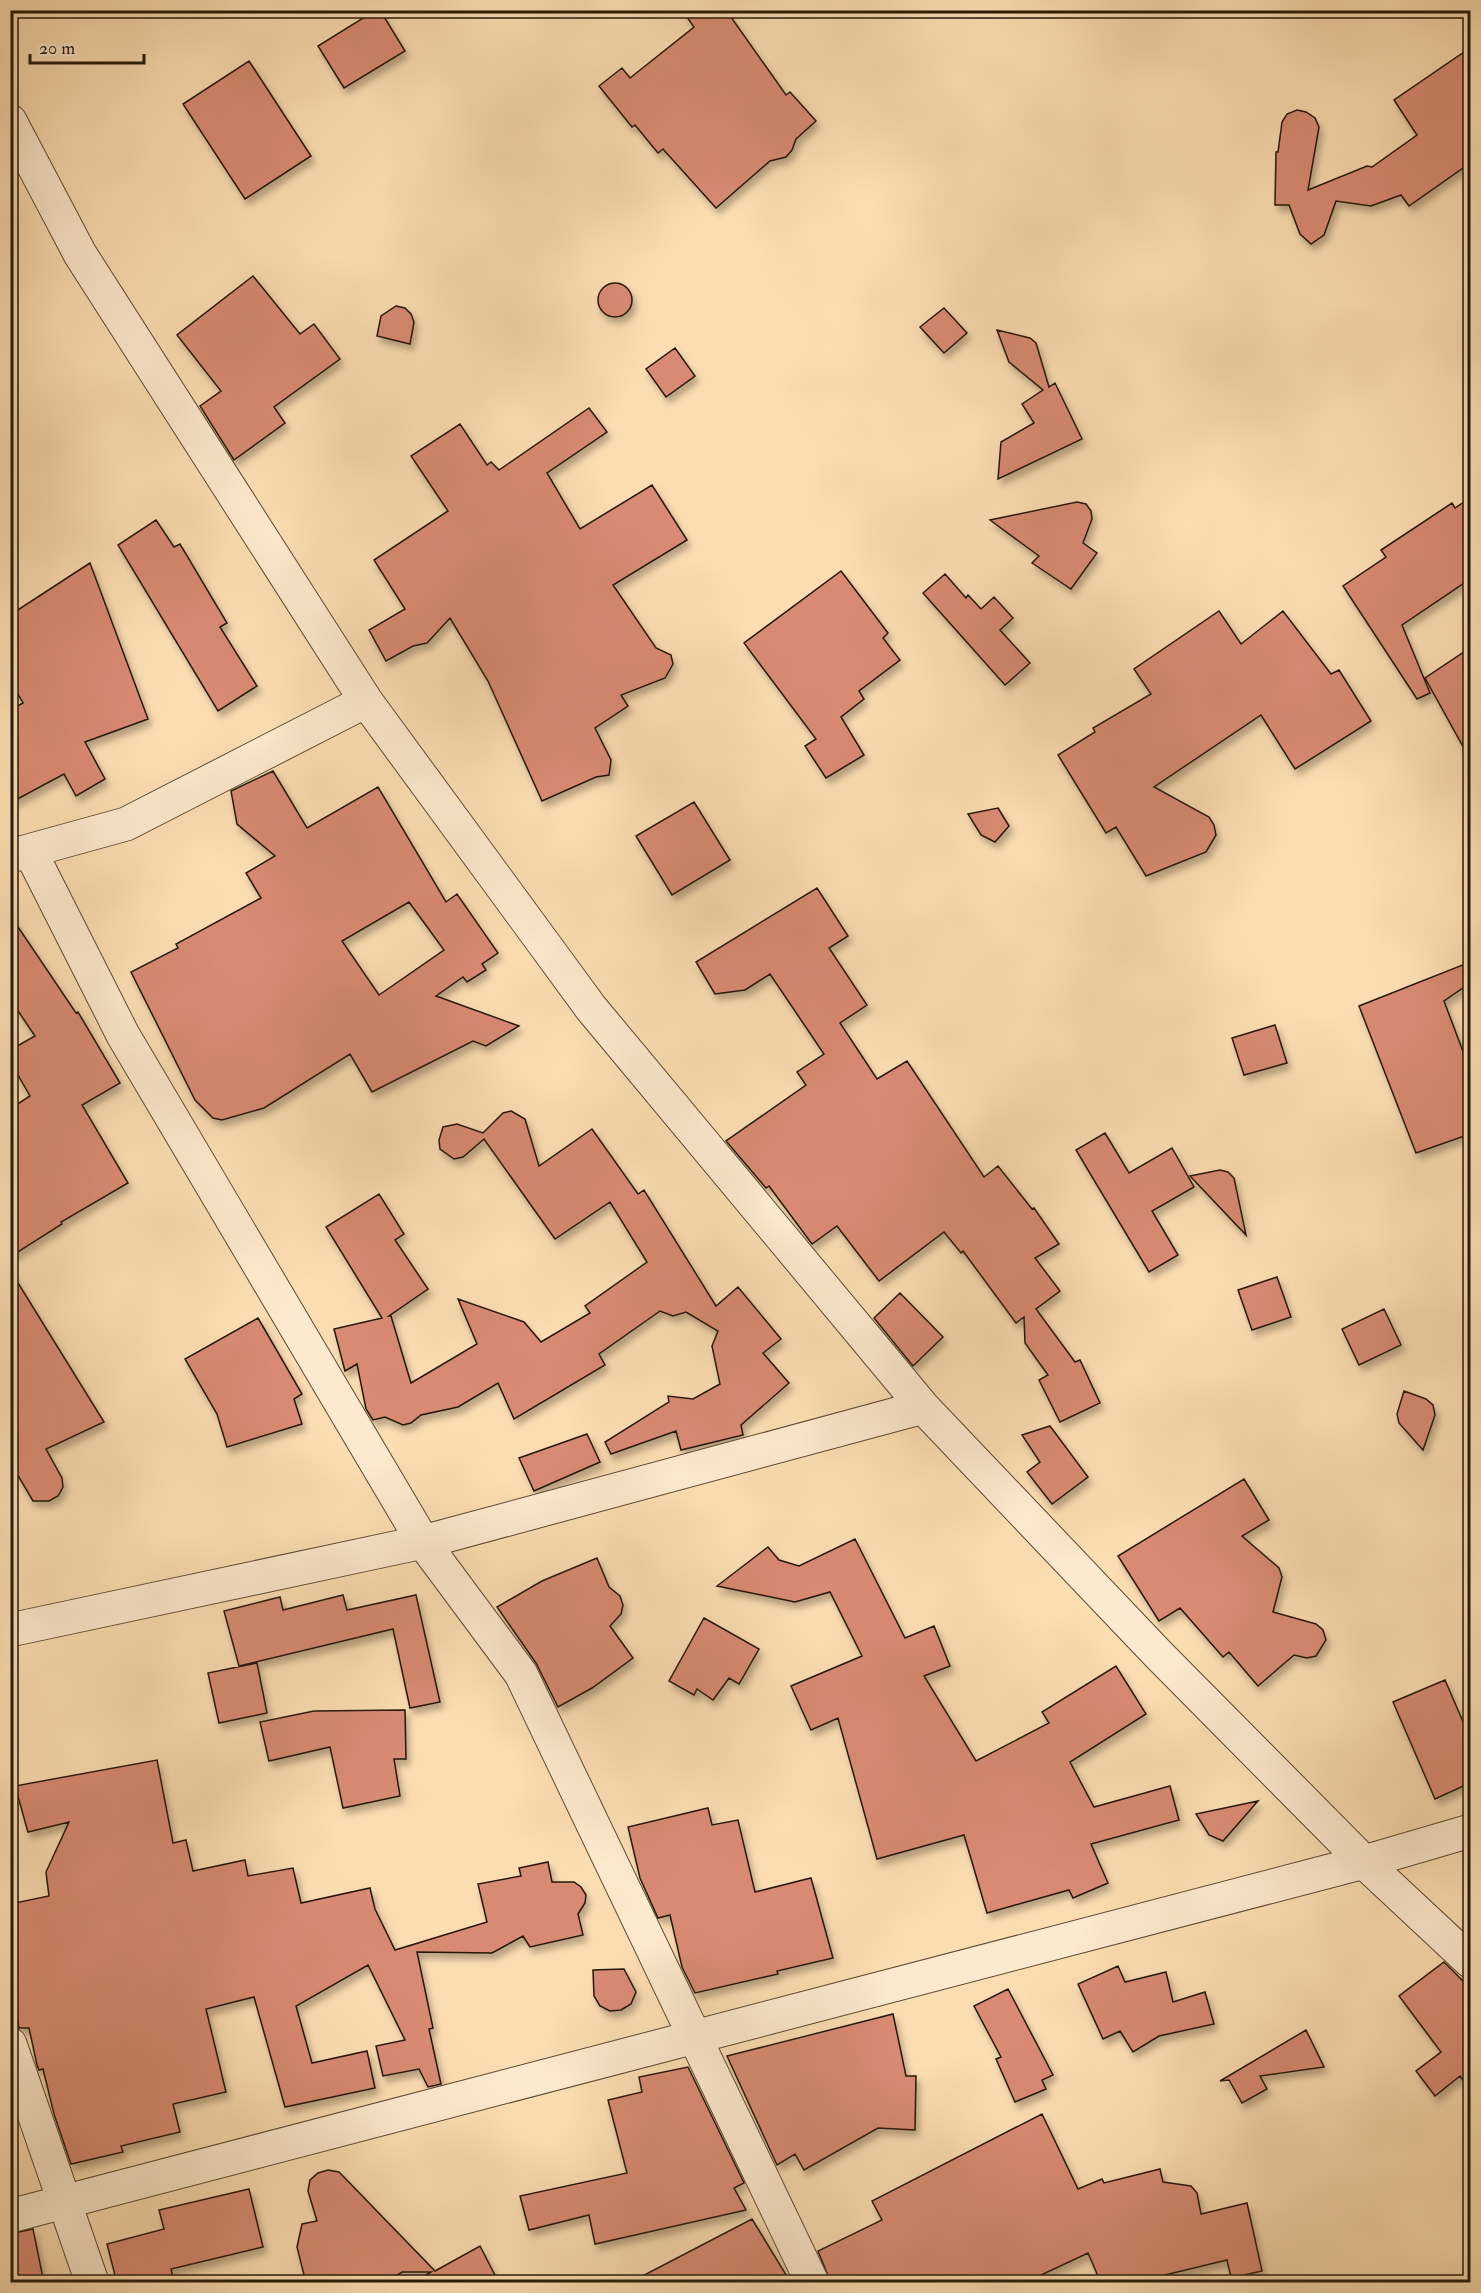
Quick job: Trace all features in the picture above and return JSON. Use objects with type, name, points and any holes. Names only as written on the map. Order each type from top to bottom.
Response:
[{"type":"street","points":[[10,121],[80,254],[366,700],[591,1008],[923,1407],[1158,1654],[1364,1862],[1470,1961]]},
{"type":"street","points":[[366,700],[126,824],[20,853],[123,1035],[423,1542],[521,1674],[812,2283]]},
{"type":"street","points":[[10,1630],[423,1542],[923,1407]]},
{"type":"street","points":[[10,2216],[1364,1862],[1470,1831]]},
{"type":"street","points":[[10,2044],[92,2283]]},
{"type":"building","points":[[376,10],[380,10],[405,51],[344,88],[318,46]]},
{"type":"building","points":[[682,10],[726,10],[786,95],[790,92],[816,121],[796,139],[792,150],[786,157],[770,161],[716,208],[663,149],[658,153],[635,125],[632,127],[599,86],[622,68],[630,78],[694,27]]},
{"type":"building","points":[[1470,48],[1470,163],[1409,206],[1401,195],[1371,206],[1336,201],[1324,235],[1311,244],[1300,234],[1289,205],[1275,205],[1276,152],[1278,152],[1282,122],[1287,114],[1297,110],[1306,112],[1315,118],[1319,127],[1308,190],[1367,166],[1372,167],[1417,135],[1394,100]]},
{"type":"building","points":[[249,61],[311,156],[245,199],[183,104]]},
{"type":"building","points":[[253,276],[300,334],[314,324],[340,359],[274,407],[285,423],[234,460],[200,406],[221,391],[177,335]]},
{"type":"building","points":[[615,283],[627,288],[632,300],[627,312],[615,317],[603,312],[598,300],[603,288]]},
{"type":"building","points":[[396,306],[405,308],[411,314],[414,322],[410,344],[377,336],[381,316]]},
{"type":"building","points":[[944,308],[967,333],[944,353],[920,327]]},
{"type":"building","points":[[997,330],[1030,338],[1036,343],[1049,387],[1055,383],[1082,439],[998,479],[1001,442],[1034,423],[1022,404],[1043,390],[1009,362]]},
{"type":"building","points":[[675,348],[695,376],[666,397],[646,369]]},
{"type":"building","points":[[589,408],[607,432],[547,473],[580,529],[652,485],[687,540],[613,585],[656,648],[671,655],[673,664],[665,678],[621,695],[628,706],[595,728],[611,760],[609,775],[596,777],[542,801],[488,681],[450,618],[427,643],[413,646],[386,661],[369,630],[405,609],[374,560],[448,511],[411,456],[460,424],[487,465],[491,462],[499,470]]},
{"type":"building","points":[[1470,498],[1470,579],[1402,625],[1430,693],[1417,699],[1343,586],[1386,557],[1381,550],[1452,503],[1455,508]]},
{"type":"building","points":[[1077,502],[1086,504],[1091,511],[1092,519],[1083,543],[1097,553],[1071,589],[1032,563],[1039,556],[990,520]]},
{"type":"building","points":[[156,520],[174,547],[180,544],[227,623],[220,627],[257,686],[218,711],[118,545]]},
{"type":"building","points":[[90,563],[148,719],[85,742],[105,779],[76,796],[64,774],[10,803],[10,710],[23,703],[10,680],[10,615]]},
{"type":"building","points":[[841,571],[888,633],[883,638],[900,660],[859,691],[864,699],[841,717],[864,755],[826,778],[805,746],[816,739],[744,643]]},
{"type":"building","points":[[945,574],[966,598],[968,595],[981,609],[994,597],[1013,618],[1000,630],[1030,663],[1005,685],[923,593]]},
{"type":"building","points":[[1219,611],[1241,644],[1283,611],[1331,674],[1339,670],[1371,721],[1295,769],[1261,715],[1154,787],[1209,817],[1216,835],[1206,852],[1146,876],[1116,827],[1106,833],[1058,755],[1095,732],[1093,728],[1151,694],[1134,669]]},
{"type":"building","points":[[1470,648],[1470,759],[1425,678]]},
{"type":"building","points":[[273,771],[307,828],[378,787],[446,902],[457,894],[498,953],[482,964],[486,970],[467,982],[463,977],[436,996],[519,1026],[486,1046],[473,1041],[372,1092],[350,1054],[264,1108],[222,1120],[213,1118],[195,1100],[131,972],[178,948],[176,944],[261,898],[246,873],[275,856],[237,824],[231,791]],"holes":[[[409,902],[444,950],[379,995],[342,941]]]},
{"type":"building","points":[[694,802],[730,860],[672,895],[636,836]]},
{"type":"building","points":[[998,808],[1009,826],[995,842],[981,835],[968,814]]},
{"type":"building","points":[[817,888],[848,936],[829,948],[867,1005],[840,1023],[877,1079],[907,1061],[984,1177],[998,1166],[1032,1209],[1034,1208],[1059,1244],[1035,1258],[1060,1291],[1036,1309],[1075,1362],[1080,1360],[1100,1403],[1060,1422],[1039,1380],[1048,1375],[1025,1343],[1024,1317],[1016,1323],[963,1251],[961,1253],[944,1232],[879,1281],[837,1226],[812,1244],[769,1186],[766,1188],[726,1141],[806,1085],[797,1072],[824,1054],[770,974],[745,990],[715,994],[696,962]]},
{"type":"building","points":[[10,915],[76,1013],[78,1012],[120,1083],[82,1105],[128,1183],[61,1222],[62,1224],[10,1257],[10,1109],[30,1096],[10,1061],[10,1050],[35,1036],[10,999]]},
{"type":"building","points":[[1470,962],[1470,983],[1444,1001],[1470,1070],[1470,1134],[1416,1153],[1359,1006]]},
{"type":"building","points":[[1275,1025],[1287,1063],[1244,1075],[1232,1038]]},
{"type":"building","points":[[511,1111],[525,1119],[539,1166],[592,1129],[638,1194],[644,1190],[716,1306],[738,1287],[781,1339],[763,1353],[789,1383],[741,1425],[743,1435],[681,1450],[676,1431],[611,1454],[605,1442],[669,1402],[668,1396],[693,1399],[720,1384],[712,1346],[718,1331],[686,1312],[673,1316],[660,1311],[599,1354],[605,1365],[514,1419],[498,1383],[458,1407],[421,1415],[411,1423],[403,1425],[385,1417],[373,1420],[366,1409],[357,1364],[345,1371],[334,1329],[382,1318],[326,1227],[379,1194],[404,1234],[395,1240],[428,1289],[389,1316],[391,1316],[411,1383],[477,1344],[458,1299],[524,1322],[541,1342],[590,1313],[585,1306],[647,1262],[610,1202],[555,1239],[484,1139],[463,1157],[454,1159],[440,1149],[439,1140],[443,1127],[457,1124],[483,1133],[503,1113]]},
{"type":"building","points":[[1105,1133],[1129,1173],[1172,1148],[1194,1187],[1152,1211],[1178,1255],[1149,1272],[1076,1150]]},
{"type":"building","points":[[1220,1170],[1228,1172],[1234,1178],[1246,1235],[1190,1176]]},
{"type":"building","points":[[10,1270],[104,1422],[46,1449],[62,1478],[63,1487],[58,1496],[49,1501],[33,1501],[10,1462]]},
{"type":"building","points":[[1277,1277],[1291,1317],[1252,1330],[1238,1290]]},
{"type":"building","points":[[900,1293],[943,1337],[913,1366],[874,1318]]},
{"type":"building","points":[[1384,1309],[1401,1345],[1359,1365],[1342,1329]]},
{"type":"building","points":[[258,1318],[302,1394],[294,1399],[302,1424],[227,1447],[217,1414],[185,1359]]},
{"type":"building","points":[[1404,1391],[1426,1399],[1433,1405],[1435,1415],[1423,1450],[1399,1423],[1397,1414]]},
{"type":"building","points":[[1050,1426],[1088,1477],[1052,1504],[1027,1472],[1040,1462],[1022,1435]]},
{"type":"building","points":[[587,1434],[600,1462],[534,1491],[519,1458]]},
{"type":"building","points":[[1244,1479],[1269,1520],[1242,1536],[1279,1568],[1282,1577],[1273,1612],[1316,1624],[1323,1630],[1326,1640],[1316,1656],[1307,1658],[1294,1655],[1258,1686],[1229,1652],[1223,1657],[1180,1608],[1159,1621],[1118,1556]]},
{"type":"building","points":[[855,1539],[905,1638],[934,1626],[950,1666],[924,1676],[976,1761],[1049,1723],[1042,1712],[1116,1666],[1146,1714],[1070,1762],[1094,1807],[1170,1786],[1179,1820],[1091,1844],[1108,1883],[1073,1898],[1069,1890],[987,1913],[964,1835],[877,1859],[838,1718],[811,1730],[791,1686],[862,1656],[830,1592],[795,1602],[717,1586],[768,1547],[779,1560],[799,1566]]},
{"type":"building","points":[[597,1558],[609,1587],[620,1596],[623,1605],[621,1614],[610,1626],[633,1658],[592,1688],[558,1707],[536,1663],[497,1607],[542,1581]]},
{"type":"building","points":[[343,1595],[347,1610],[416,1595],[440,1702],[410,1708],[393,1629],[239,1666],[224,1611],[280,1597],[283,1610]]},
{"type":"building","points":[[704,1618],[759,1649],[739,1684],[729,1678],[713,1700],[697,1689],[694,1695],[669,1681]]},
{"type":"building","points":[[257,1663],[267,1713],[219,1723],[208,1673]]},
{"type":"building","points":[[1445,1680],[1464,1724],[1470,1721],[1470,1783],[1435,1799],[1393,1702]]},
{"type":"building","points":[[405,1710],[406,1759],[394,1759],[400,1796],[343,1808],[330,1747],[269,1761],[260,1722],[314,1711]]},
{"type":"building","points":[[157,1760],[173,1843],[186,1840],[193,1871],[245,1860],[248,1876],[293,1868],[301,1903],[370,1888],[375,1909],[395,1950],[487,1922],[478,1884],[521,1876],[519,1868],[548,1862],[552,1882],[574,1882],[586,1895],[585,1903],[578,1914],[583,1935],[530,1947],[523,1936],[492,1953],[417,1952],[433,2028],[429,2029],[441,2084],[428,2087],[419,2069],[383,2076],[376,2046],[405,2040],[368,1965],[296,2006],[312,2063],[367,2051],[375,2088],[285,2107],[254,1997],[206,2009],[226,2092],[173,2104],[180,2132],[121,2146],[123,2152],[71,2164],[54,2114],[43,2069],[39,2070],[37,2065],[29,2028],[19,2028],[10,1985],[10,1904],[49,1896],[46,1872],[69,1822],[28,1832],[15,1786]]},
{"type":"building","points":[[1258,1801],[1223,1841],[1209,1835],[1196,1814]]},
{"type":"building","points":[[708,1808],[712,1825],[738,1820],[755,1892],[811,1878],[833,1958],[777,1971],[778,1974],[695,1993],[682,1967],[670,1915],[658,1918],[640,1878],[628,1827]]},
{"type":"building","points":[[1444,1962],[1470,1988],[1470,2090],[1460,2076],[1435,2096],[1416,2071],[1441,2052],[1399,1996]]},
{"type":"building","points":[[1118,1966],[1125,1982],[1166,1972],[1173,2002],[1205,1992],[1214,2024],[1159,2036],[1133,2052],[1120,2031],[1103,2039],[1078,1984]]},
{"type":"building","points":[[624,1969],[636,1992],[631,2004],[621,2010],[610,2011],[600,2006],[594,1996],[593,1970]]},
{"type":"building","points":[[1008,1989],[1053,2075],[1042,2080],[1046,2089],[1015,2102],[996,2059],[1001,2057],[974,2006]]},
{"type":"building","points":[[893,2014],[906,2076],[916,2076],[915,2130],[878,2128],[804,2170],[795,2154],[777,2165],[727,2056]]},
{"type":"building","points":[[1306,2030],[1324,2067],[1260,2076],[1267,2089],[1242,2103],[1229,2080],[1220,2081]]},
{"type":"building","points":[[688,2067],[744,2183],[734,2188],[746,2210],[595,2244],[589,2215],[529,2230],[520,2196],[627,2173],[608,2100],[642,2092],[639,2077]]},
{"type":"building","points":[[1042,2114],[1078,2189],[1102,2179],[1104,2183],[1160,2169],[1163,2182],[1191,2186],[1197,2193],[1201,2214],[1247,2203],[1262,2271],[1231,2278],[1227,2260],[1132,2283],[1101,2283],[1088,2253],[1024,2283],[831,2283],[818,2251],[882,2220],[872,2201]]},
{"type":"building","points":[[328,2170],[339,2172],[435,2271],[480,2246],[499,2283],[413,2283],[431,2272],[402,2272],[385,2283],[306,2283],[297,2247],[302,2224],[317,2221],[308,2191],[310,2180],[318,2173]]},
{"type":"building","points":[[249,2189],[263,2247],[171,2269],[174,2283],[117,2283],[107,2244],[164,2229],[159,2210]]},
{"type":"building","points":[[752,2219],[791,2283],[629,2283]]},
{"type":"building","points":[[33,2229],[44,2283],[10,2283],[10,2234]]}]
